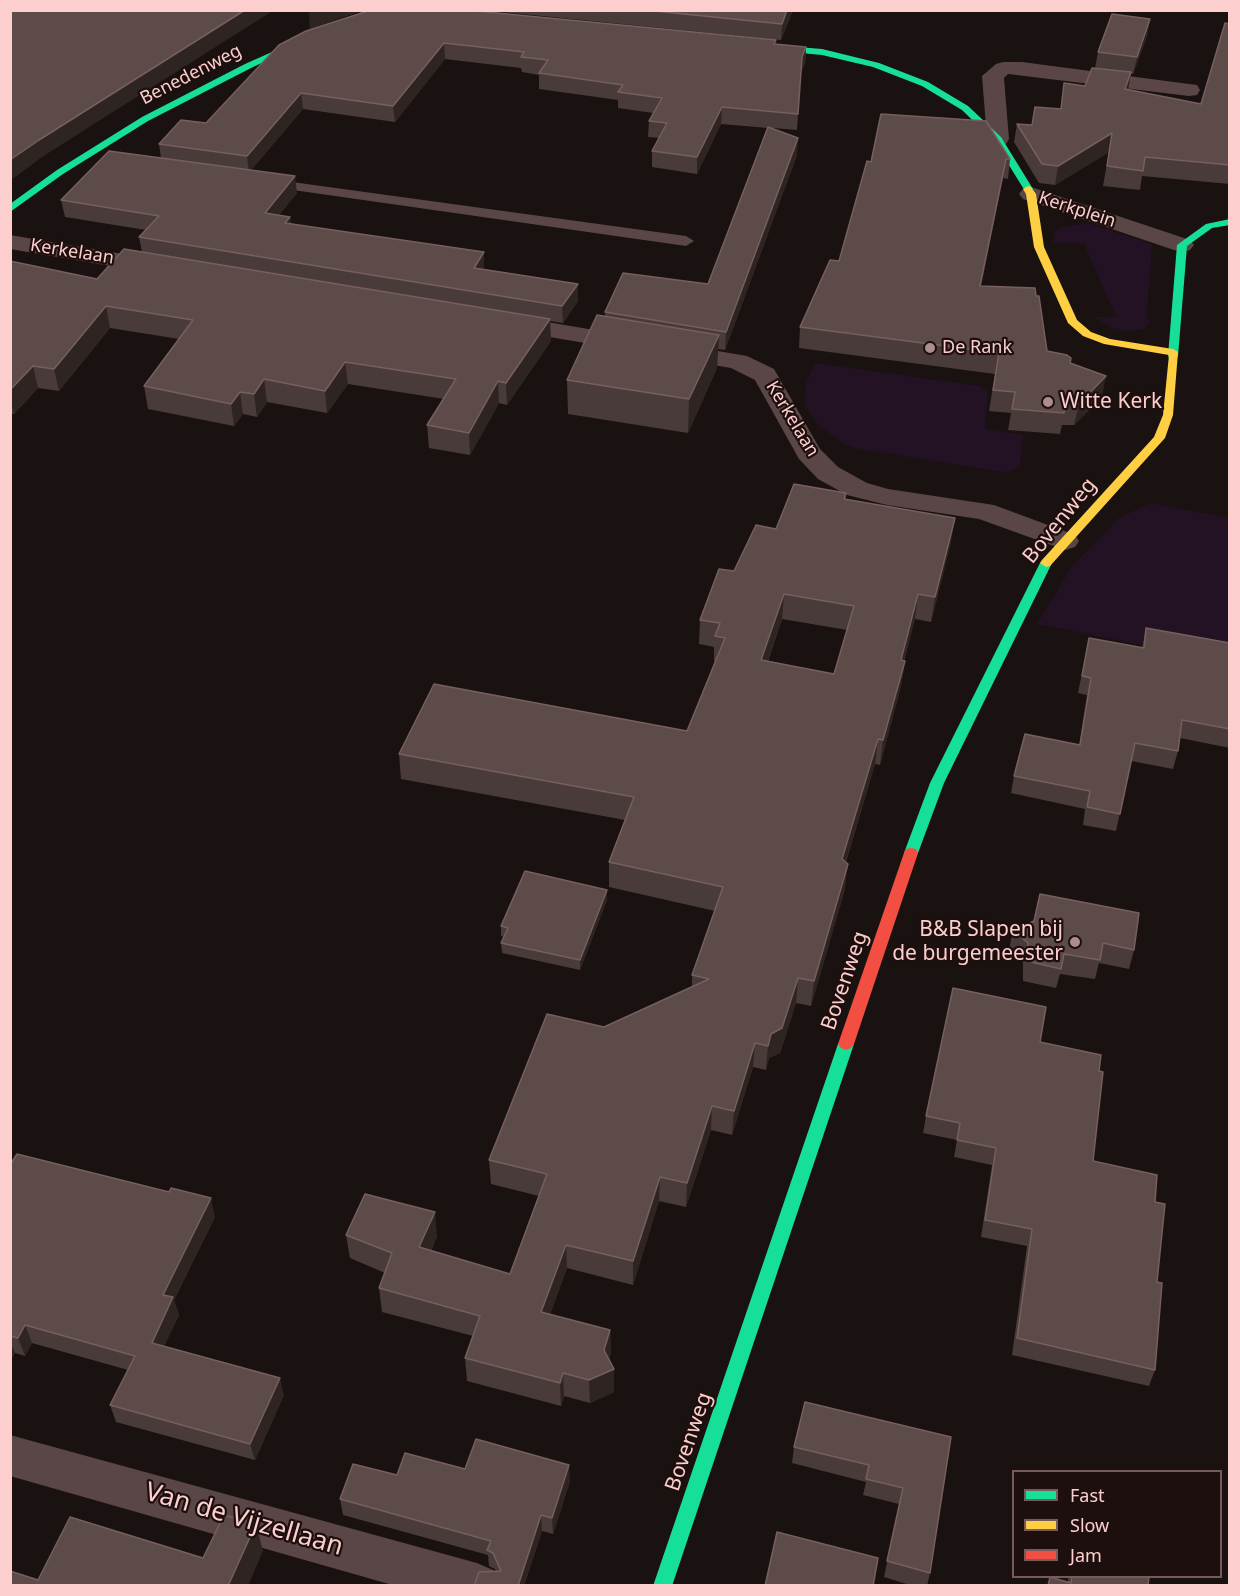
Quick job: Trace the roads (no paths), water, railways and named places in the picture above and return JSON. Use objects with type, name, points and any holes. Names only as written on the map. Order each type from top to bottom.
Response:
[{"type":"street","name":"Benedenweg","points":[[10,209],[84,156],[192,94],[320,34]]},
{"type":"street","points":[[751,45],[822,52],[898,72],[925,84],[965,108],[998,139],[1031,194]]},
{"type":"street","points":[[998,139],[993,76],[1003,68],[1022,68],[1189,90]]},
{"type":"street","name":"Kerkplein","points":[[1173,352],[1108,342],[1087,334],[1072,321],[1039,247],[1031,194],[1182,245]]},
{"type":"street","points":[[1173,352],[1182,245],[1209,226],[1230,222]]},
{"type":"street","name":"Kerkelaan","points":[[10,242],[186,271]]},
{"type":"street","name":"Kerkelaan","points":[[480,319],[738,361],[765,375],[809,453],[828,473],[857,489],[887,497],[984,511],[1065,541]]},
{"type":"street","name":"Bovenweg","points":[[662,1586],[918,832],[937,783],[1046,564],[1159,438],[1168,415],[1173,352]]},
{"type":"street","name":"Van de Vijzellaan","points":[[10,1455],[477,1586]]},
{"type":"lane","points":[[84,156],[108,159]]},
{"type":"lane","points":[[257,181],[686,242]]},
{"type":"place","name":"De Rank","points":[[930,348]]},
{"type":"place","name":"Witte Kerk","points":[[1048,402]]},
{"type":"place","name":"B&B Slapen bij de burgemeester","points":[[1075,942]]}]
